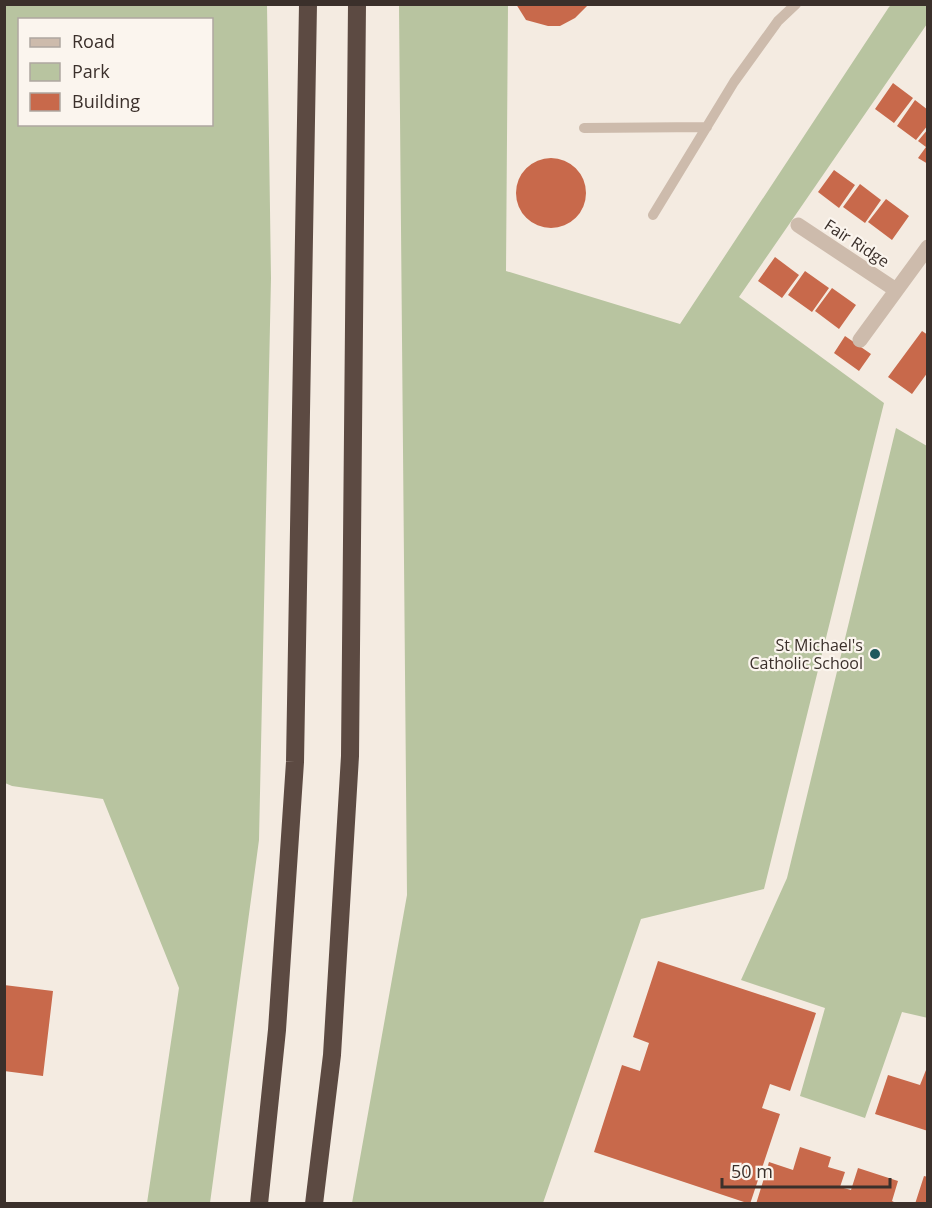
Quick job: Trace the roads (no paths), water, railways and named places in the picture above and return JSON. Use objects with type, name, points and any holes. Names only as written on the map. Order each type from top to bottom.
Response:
[{"type":"highway","points":[[259,1203],[278,1030],[295,762],[308,4]]},
{"type":"highway","points":[[314,1203],[332,1055],[350,756],[357,4]]},
{"type":"street","name":"Fair Ridge","points":[[798,225],[896,290]]},
{"type":"street","name":"Fair Ridge","points":[[860,340],[927,247]]},
{"type":"lane","points":[[653,214],[734,82],[778,21],[796,4]]},
{"type":"lane","points":[[584,128],[706,127]]},
{"type":"place","name":"St Michael's Catholic School","points":[[875,654]]}]
